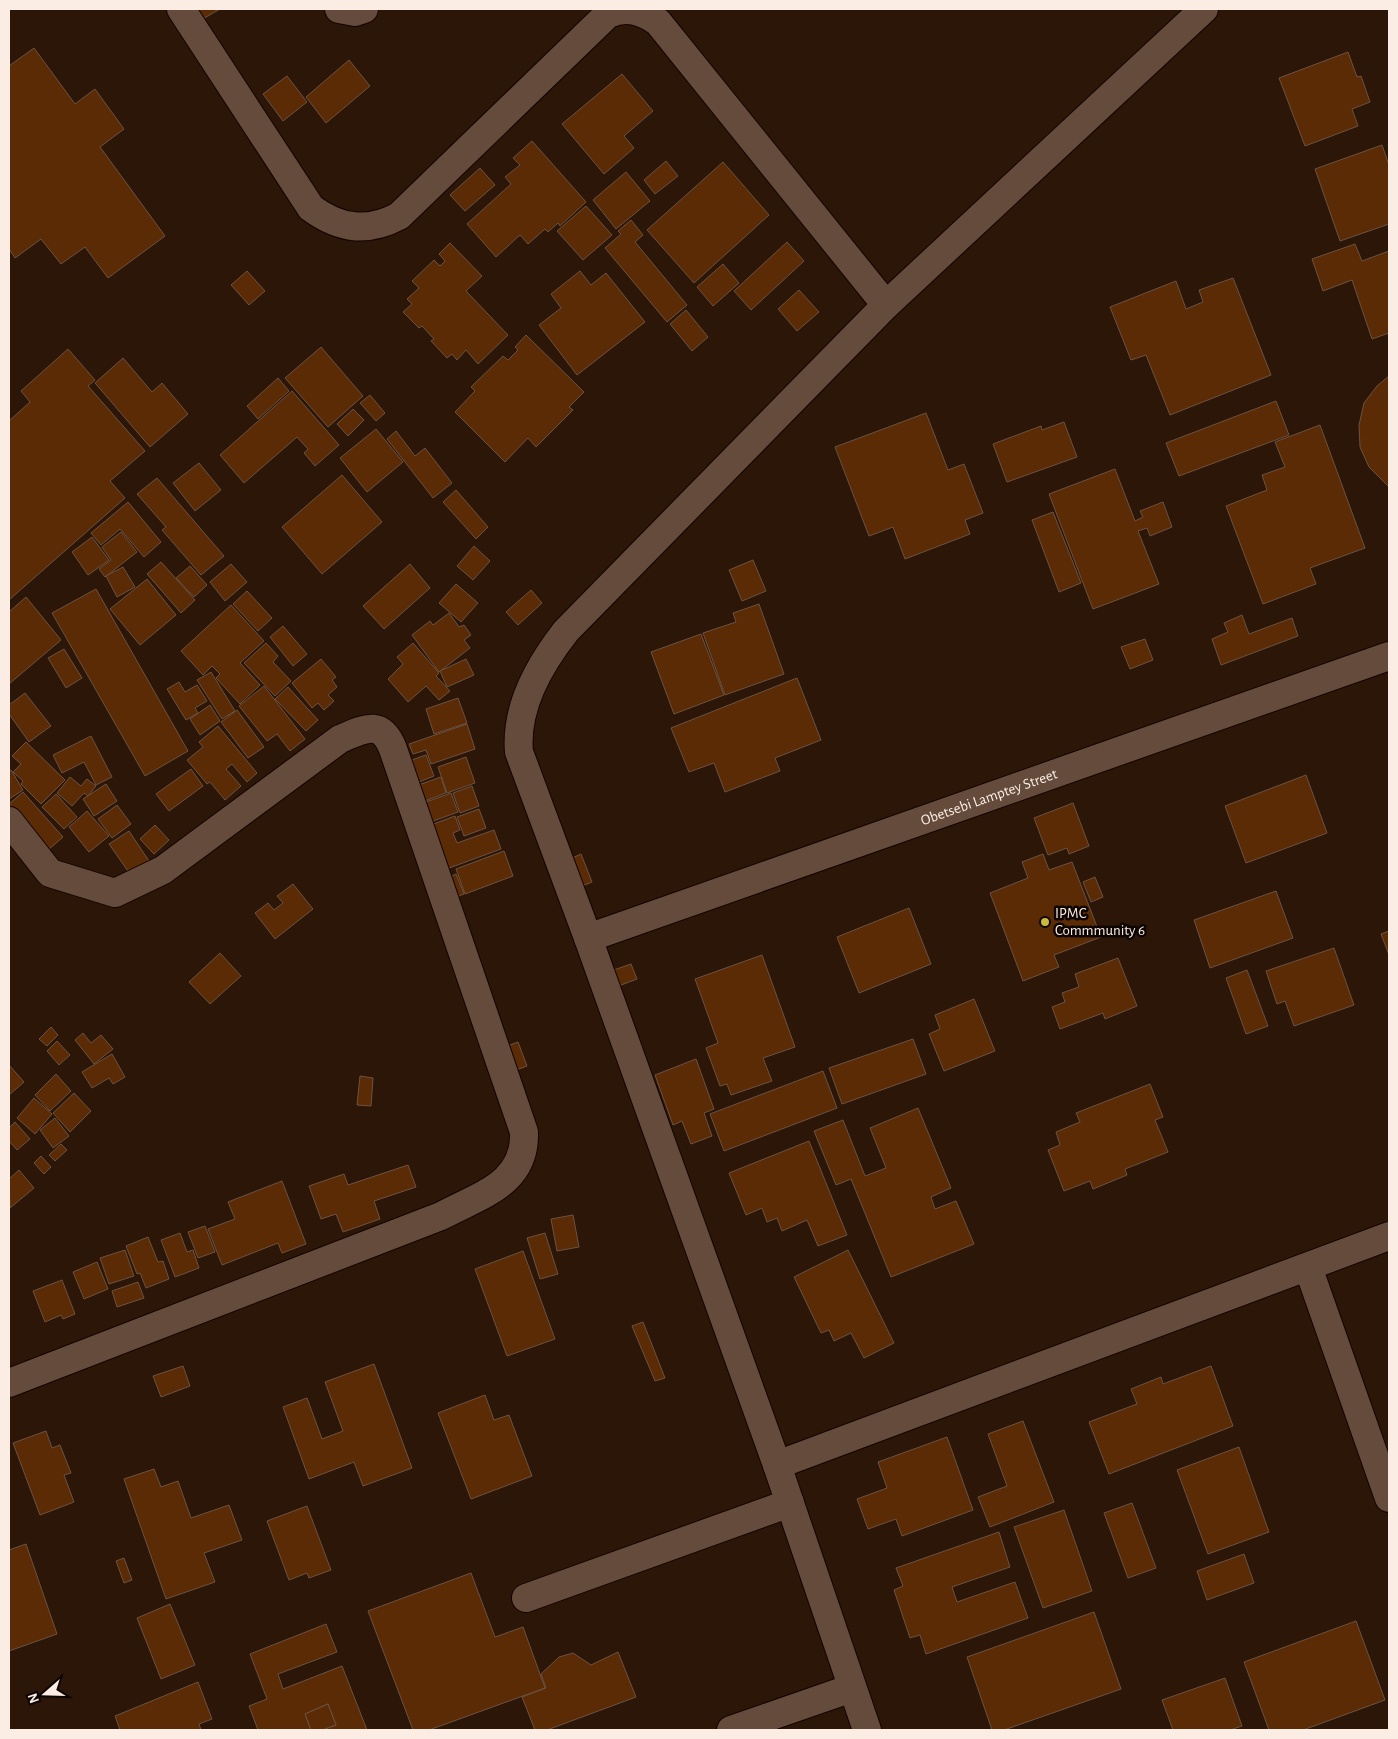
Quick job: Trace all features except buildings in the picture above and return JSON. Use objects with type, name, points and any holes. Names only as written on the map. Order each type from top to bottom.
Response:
[{"type":"street","points":[[181,9],[311,208],[331,221],[350,228],[364,228],[387,222],[399,216],[608,14],[624,9],[640,12],[658,22],[886,305]]},
{"type":"street","points":[[339,9],[355,12],[364,9]]},
{"type":"street","points":[[867,1730],[777,1465],[588,938],[519,752],[519,725],[537,676],[549,653],[566,631],[886,305],[1204,9]]},
{"type":"street","name":"Obetsebi Lamptey Street","points":[[588,938],[1389,656]]},
{"type":"street","points":[[9,822],[50,873],[115,893],[163,870],[340,739],[369,728],[376,728],[388,737],[393,750],[524,1132],[524,1150],[515,1170],[501,1184],[441,1216],[9,1384]]},
{"type":"street","points":[[777,1465],[1308,1268],[1389,1236]]},
{"type":"street","points":[[1308,1268],[1389,1498]]},
{"type":"street","points":[[526,1598],[790,1502]]},
{"type":"street","points":[[731,1730],[852,1688]]},
{"type":"place","name":"IPMC Commmunity 6","points":[[1045,922]]}]
